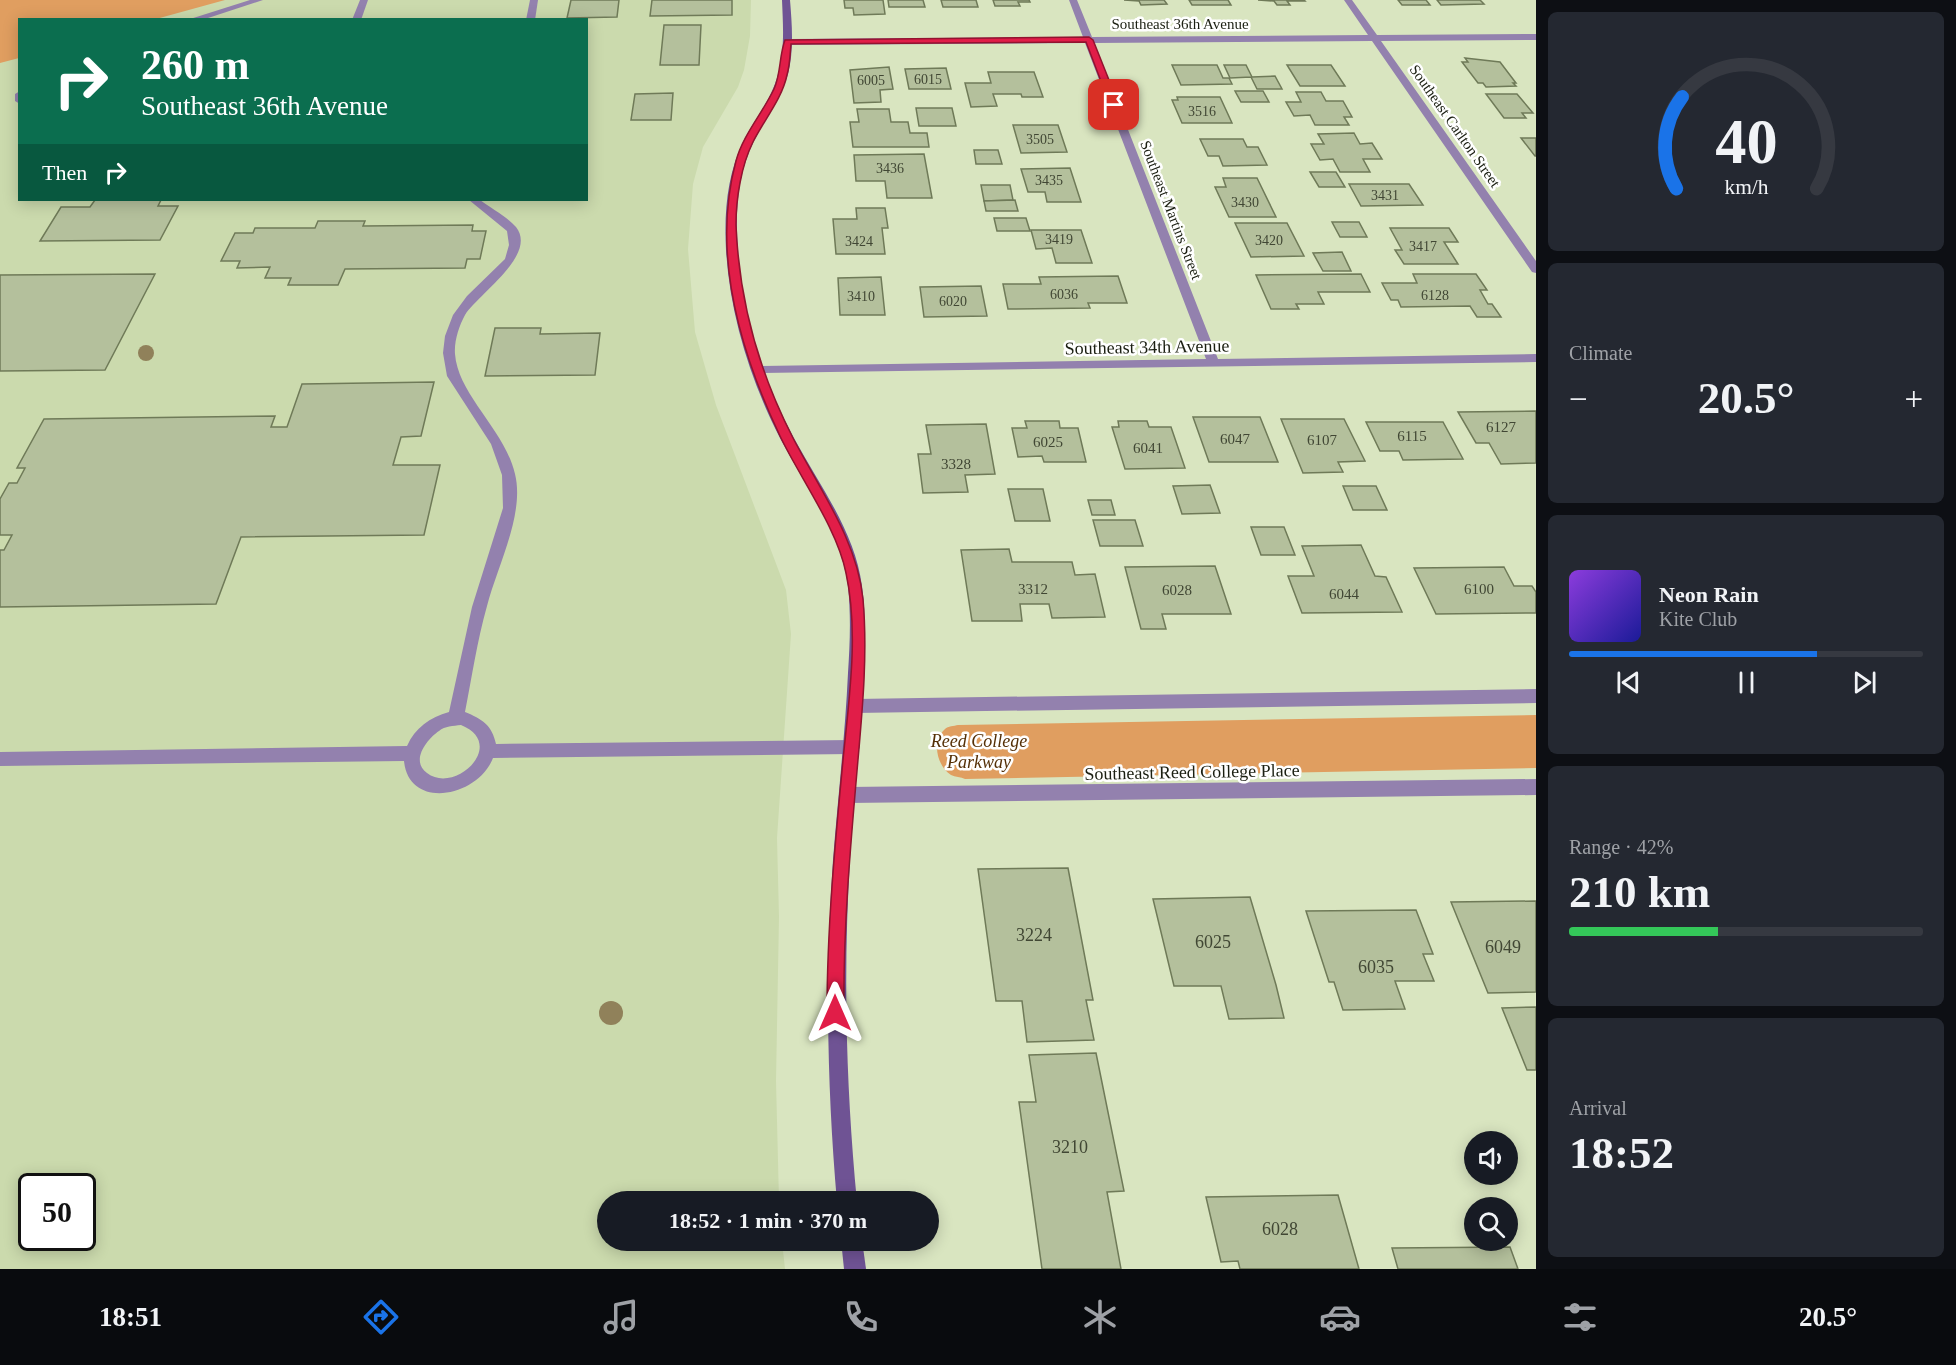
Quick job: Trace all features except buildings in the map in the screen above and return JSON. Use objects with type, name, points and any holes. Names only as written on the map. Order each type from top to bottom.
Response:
[{"type":"main road","points":[[786,0],[788,42],[783,75],[772,103],[747,143],[736,178],[731,224],[736,292],[745,331],[758,370],[786,435],[842,542],[853,571],[858,635],[855,706],[835,966],[836,1060],[846,1191]]},
{"type":"main road","points":[[853,1251],[855,1269]]},
{"type":"street","points":[[198,18],[259,0]]},
{"type":"street","points":[[357,18],[364,0]]},
{"type":"street","points":[[530,18],[534,0]]},
{"type":"street","name":"Southeast Martins Street","points":[[1073,0],[1214,364]]},
{"type":"street","name":"Southeast Carlton Street","points":[[1348,0],[1536,268]]},
{"type":"street","name":"Southeast 36th Avenue","points":[[788,42],[1536,37]]},
{"type":"street","points":[[456,717],[479,607],[510,508],[509,476],[497,442],[453,376],[450,353],[451,336],[459,315],[471,299],[510,260],[515,245],[512,230],[475,201]]},
{"type":"street","name":"Southeast 34th Avenue","points":[[758,370],[1536,358]]},
{"type":"street","points":[[855,706],[1536,696]]},
{"type":"street","points":[[456,717],[473,721],[483,729],[488,740],[488,752],[480,769],[454,785],[440,786],[426,783],[413,767],[412,753],[419,737],[429,727],[442,720],[456,717]]},
{"type":"street","points":[[488,752],[852,747]]},
{"type":"street","points":[[0,759],[412,753]]},
{"type":"street","name":"Southeast Reed College Place","points":[[848,795],[1536,787]]},
{"type":"shaded area","points":[[0,0],[751,0],[750,36],[744,70],[738,87],[703,147],[693,184],[688,249],[695,332],[716,405],[786,590],[791,634],[777,838],[779,917],[776,1081],[779,1191],[597,1191],[597,1251],[783,1251],[785,1269],[0,1269]]},
{"type":"green space","points":[[0,0],[225,0],[160,18],[18,18],[18,58],[0,63]]},
{"type":"green space","name":"Reed College Parkway","points":[[1536,715],[1536,768],[965,779],[946,771],[939,760],[937,746],[945,729],[958,725]]},
{"type":"route","points":[[835,1013],[835,966],[855,706],[858,635],[853,571],[842,542],[772,404],[745,331],[736,292],[731,224],[736,178],[741,160],[747,143],[778,90],[783,75],[788,42],[1089,40],[1114,105]]}]
